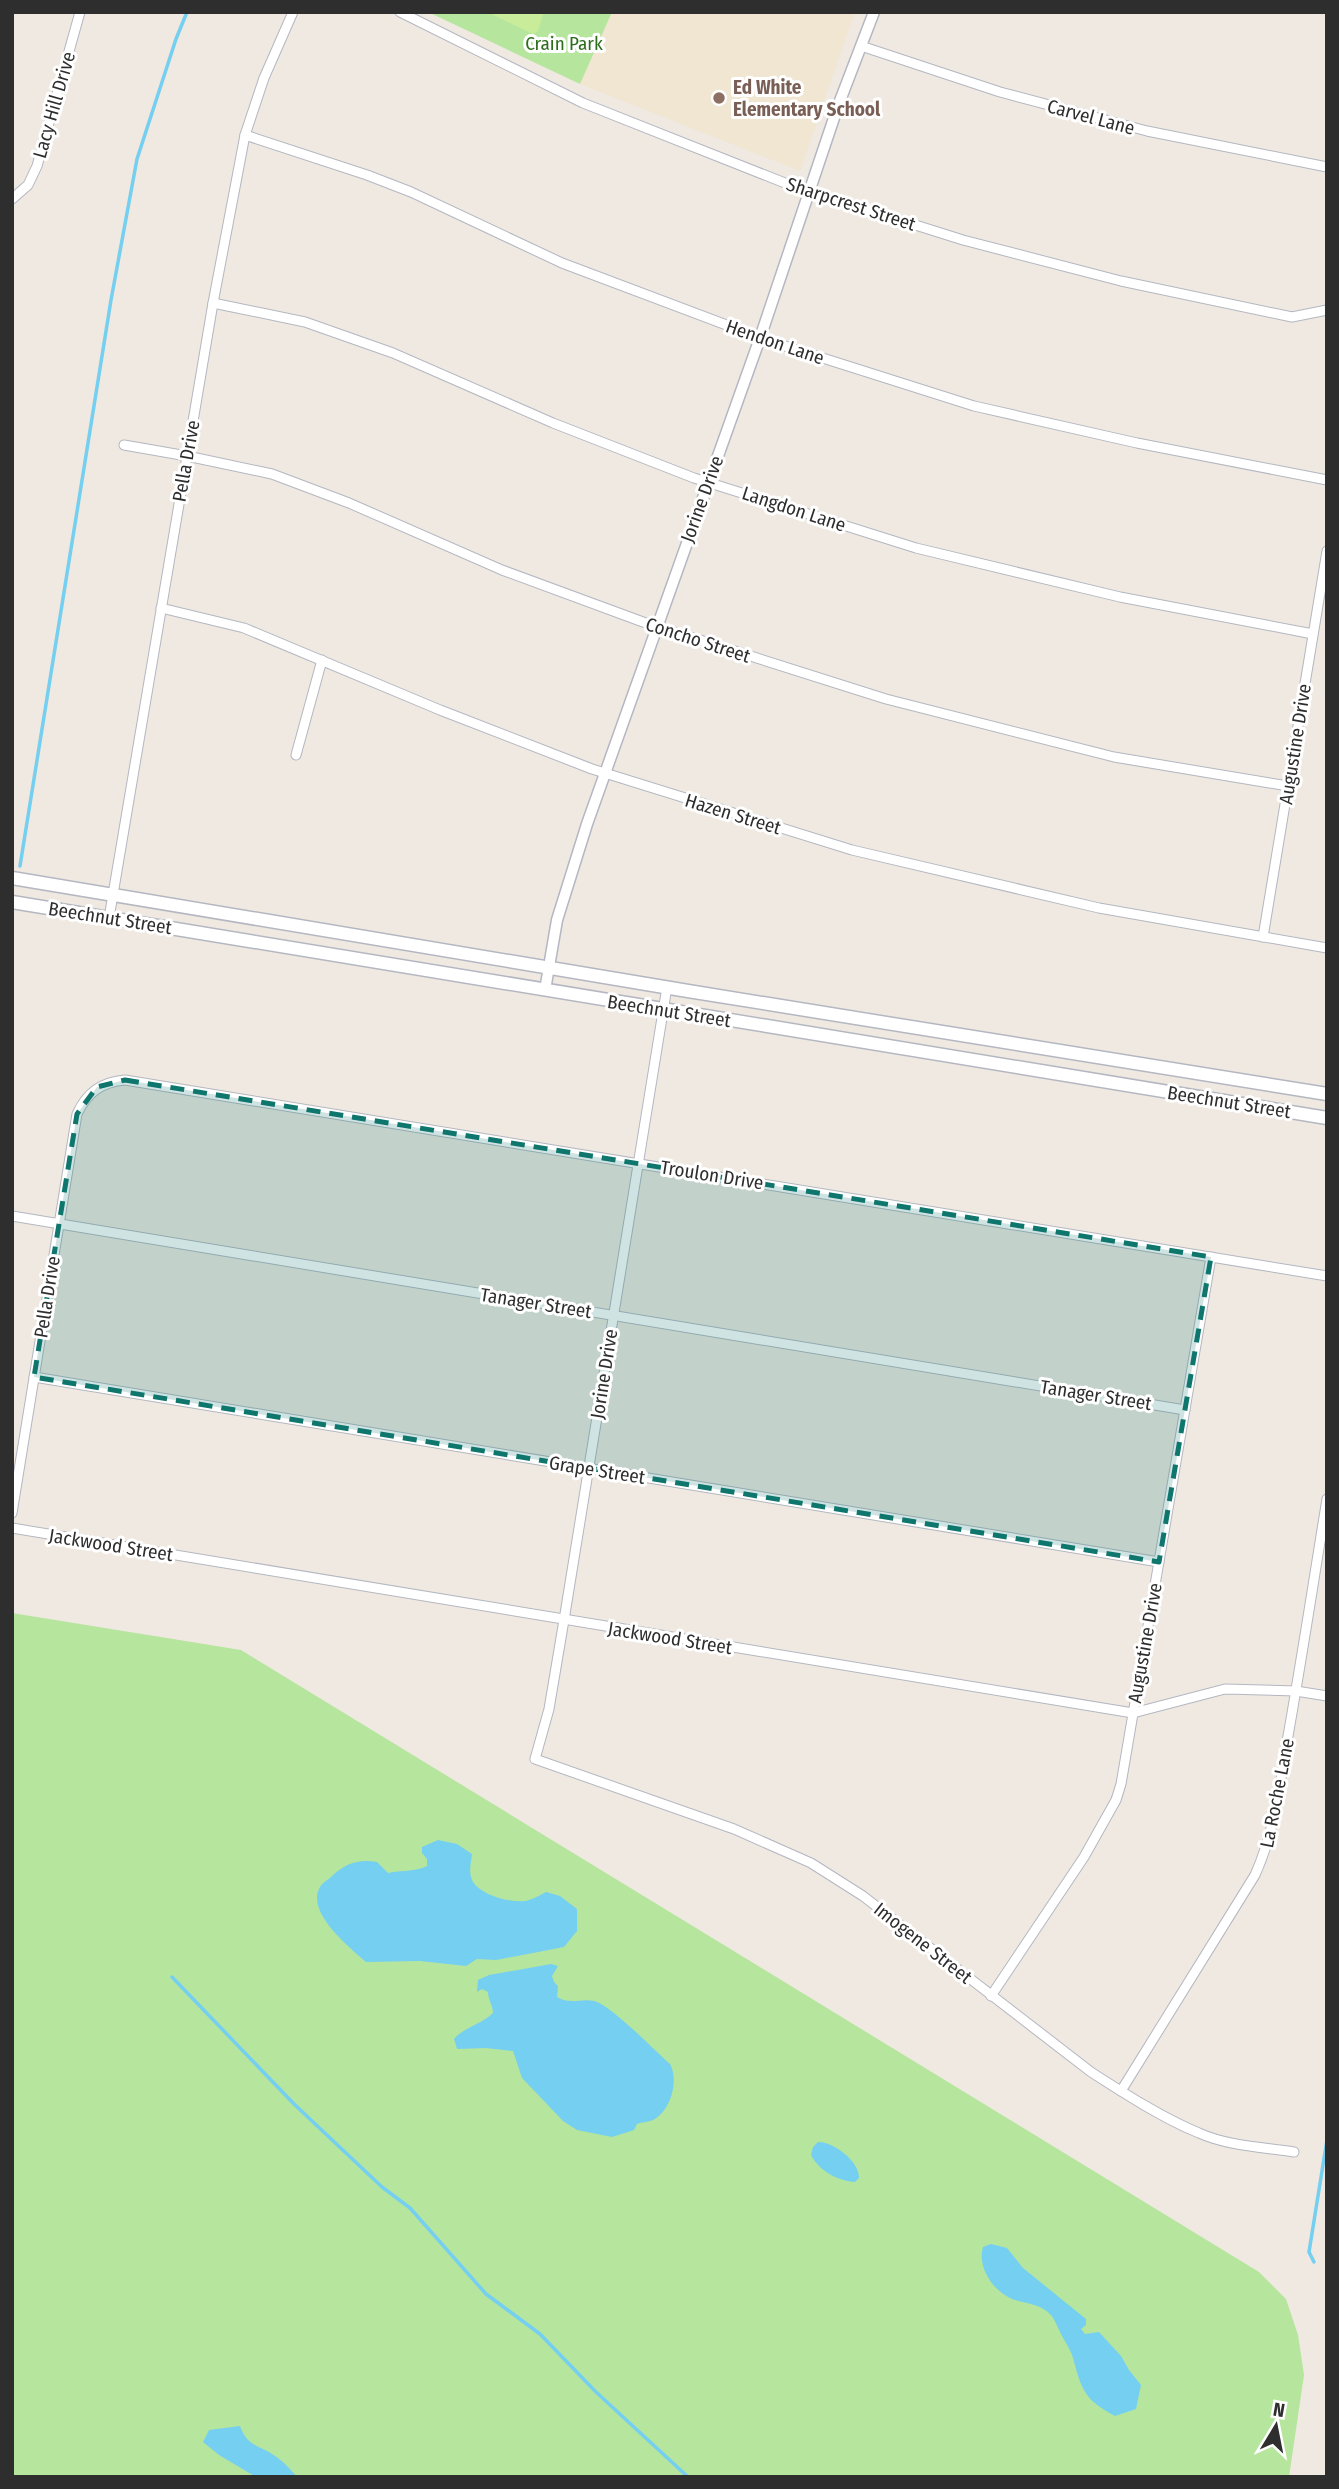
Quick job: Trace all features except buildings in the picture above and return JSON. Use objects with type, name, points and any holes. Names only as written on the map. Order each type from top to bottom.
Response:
[{"type":"main road","name":"Beechnut Street","points":[[12,878],[1327,1094]]},
{"type":"main road","name":"Beechnut Street","points":[[12,902],[1327,1118]]},
{"type":"main road","points":[[326,954],[330,930]]},
{"type":"main road","points":[[898,1048],[902,1025]]},
{"type":"main road","points":[[1157,1091],[1161,1067]]},
{"type":"street","name":"Lacy Hill Drive","points":[[16,197],[28,185],[37,166],[80,12]]},
{"type":"street","name":"Pella Drive","points":[[109,918],[213,303],[245,135],[264,78],[293,12]]},
{"type":"street","name":"Sharpcrest Street","points":[[400,12],[583,103],[809,192],[962,240],[1121,281],[1292,317],[1327,310]]},
{"type":"street","name":"Jorine Drive","points":[[545,990],[557,920],[568,883],[874,12]]},
{"type":"street","name":"Carvel Lane","points":[[862,46],[1000,92],[1147,131],[1327,167]]},
{"type":"street","name":"Hendon Lane","points":[[245,135],[367,174],[562,263],[760,338],[974,406],[1137,443],[1327,480]]},
{"type":"street","name":"Langdon Lane","points":[[213,303],[306,322],[393,353],[553,423],[708,482],[916,548],[1119,597],[1313,634]]},
{"type":"street","name":"Concho Street","points":[[124,445],[272,474],[349,503],[502,570],[657,628],[886,699],[1114,757],[1288,786]]},
{"type":"street","name":"Augustine Drive","points":[[1263,937],[1327,551]]},
{"type":"street","name":"Hazen Street","points":[[161,607],[244,628],[440,710],[605,774],[852,850],[1099,908],[1327,948]]},
{"type":"street","points":[[296,755],[322,660]]},
{"type":"street","name":"Jorine Drive","points":[[535,1759],[549,1709],[667,987]]},
{"type":"street","name":"Troulon Drive","points":[[97,1087],[125,1080],[1327,1276]]},
{"type":"street","name":"Pella Drive","points":[[12,1513],[77,1114],[87,1096],[97,1087]]},
{"type":"street","name":"Tanager Street","points":[[12,1216],[1185,1410]]},
{"type":"street","name":"Augustine Drive","points":[[991,1996],[1084,1857],[1116,1800],[1121,1784],[1211,1257]]},
{"type":"street","name":"Grape Street","points":[[34,1377],[1159,1562]]},
{"type":"street","name":"La Roche Lane","points":[[1121,2091],[1255,1875],[1265,1853],[1273,1823],[1327,1499]]},
{"type":"street","name":"Jackwood Street","points":[[12,1528],[1133,1713],[1225,1689],[1296,1691],[1327,1696]]},
{"type":"street","name":"Imogene Street","points":[[535,1759],[734,1829],[811,1863],[863,1896],[1091,2072],[1121,2091],[1199,2133],[1229,2142],[1294,2152]]},
{"type":"highlighted area","points":[[125,1080],[1211,1257],[1159,1562],[34,1377],[77,1114],[97,1087]]},
{"type":"shaded area","name":"Ed White Elementary School","points":[[612,12],[855,12],[800,171],[580,84]]},
{"type":"green space","name":"Crain Park","points":[[428,12],[612,12],[580,84]]},
{"type":"green space","points":[[487,12],[544,12],[538,31],[533,34]]},
{"type":"green space","points":[[12,1613],[241,1650],[1259,2272],[1286,2299],[1298,2335],[1304,2375],[1289,2477],[12,2477]]},
{"type":"water","points":[[438,1840],[457,1844],[472,1854],[471,1879],[482,1891],[519,1901],[530,1900],[546,1892],[560,1896],[577,1909],[577,1931],[564,1947],[496,1960],[477,1959],[466,1966],[420,1961],[366,1962],[340,1939],[324,1918],[317,1897],[320,1887],[342,1868],[353,1863],[377,1862],[388,1873],[427,1866],[422,1847]]},
{"type":"water","points":[[551,1964],[558,1966],[552,1976],[558,1986],[557,1997],[566,2001],[589,2000],[602,2004],[670,2064],[674,2078],[672,2095],[659,2116],[637,2124],[634,2130],[612,2137],[577,2130],[563,2121],[522,2078],[513,2051],[457,2049],[454,2039],[458,2035],[493,2013],[488,1992],[482,1989],[477,1992],[478,1980],[489,1975]]},
{"type":"water","points":[[818,2142],[831,2145],[850,2159],[859,2178],[855,2182],[849,2181],[824,2170],[811,2155]]},
{"type":"water","points":[[991,2244],[1007,2248],[1023,2268],[1086,2319],[1086,2325],[1081,2329],[1085,2334],[1099,2332],[1121,2356],[1141,2385],[1136,2409],[1115,2416],[1090,2399],[1082,2386],[1071,2352],[1051,2315],[1037,2306],[1005,2295],[988,2278],[982,2255],[983,2247]]},
{"type":"water","points":[[240,2426],[250,2442],[278,2458],[297,2477],[256,2477],[203,2442],[209,2430]]},
{"type":"waterway","points":[[20,866],[111,300],[137,159],[187,12]]},
{"type":"waterway","points":[[172,1977],[294,2104],[382,2187],[410,2208],[486,2294],[540,2334],[596,2392],[688,2477]]},
{"type":"waterway","points":[[1314,2262],[1309,2252],[1327,2140]]},
{"type":"place","name":"Ed White Elementary School","points":[[719,98]]}]
